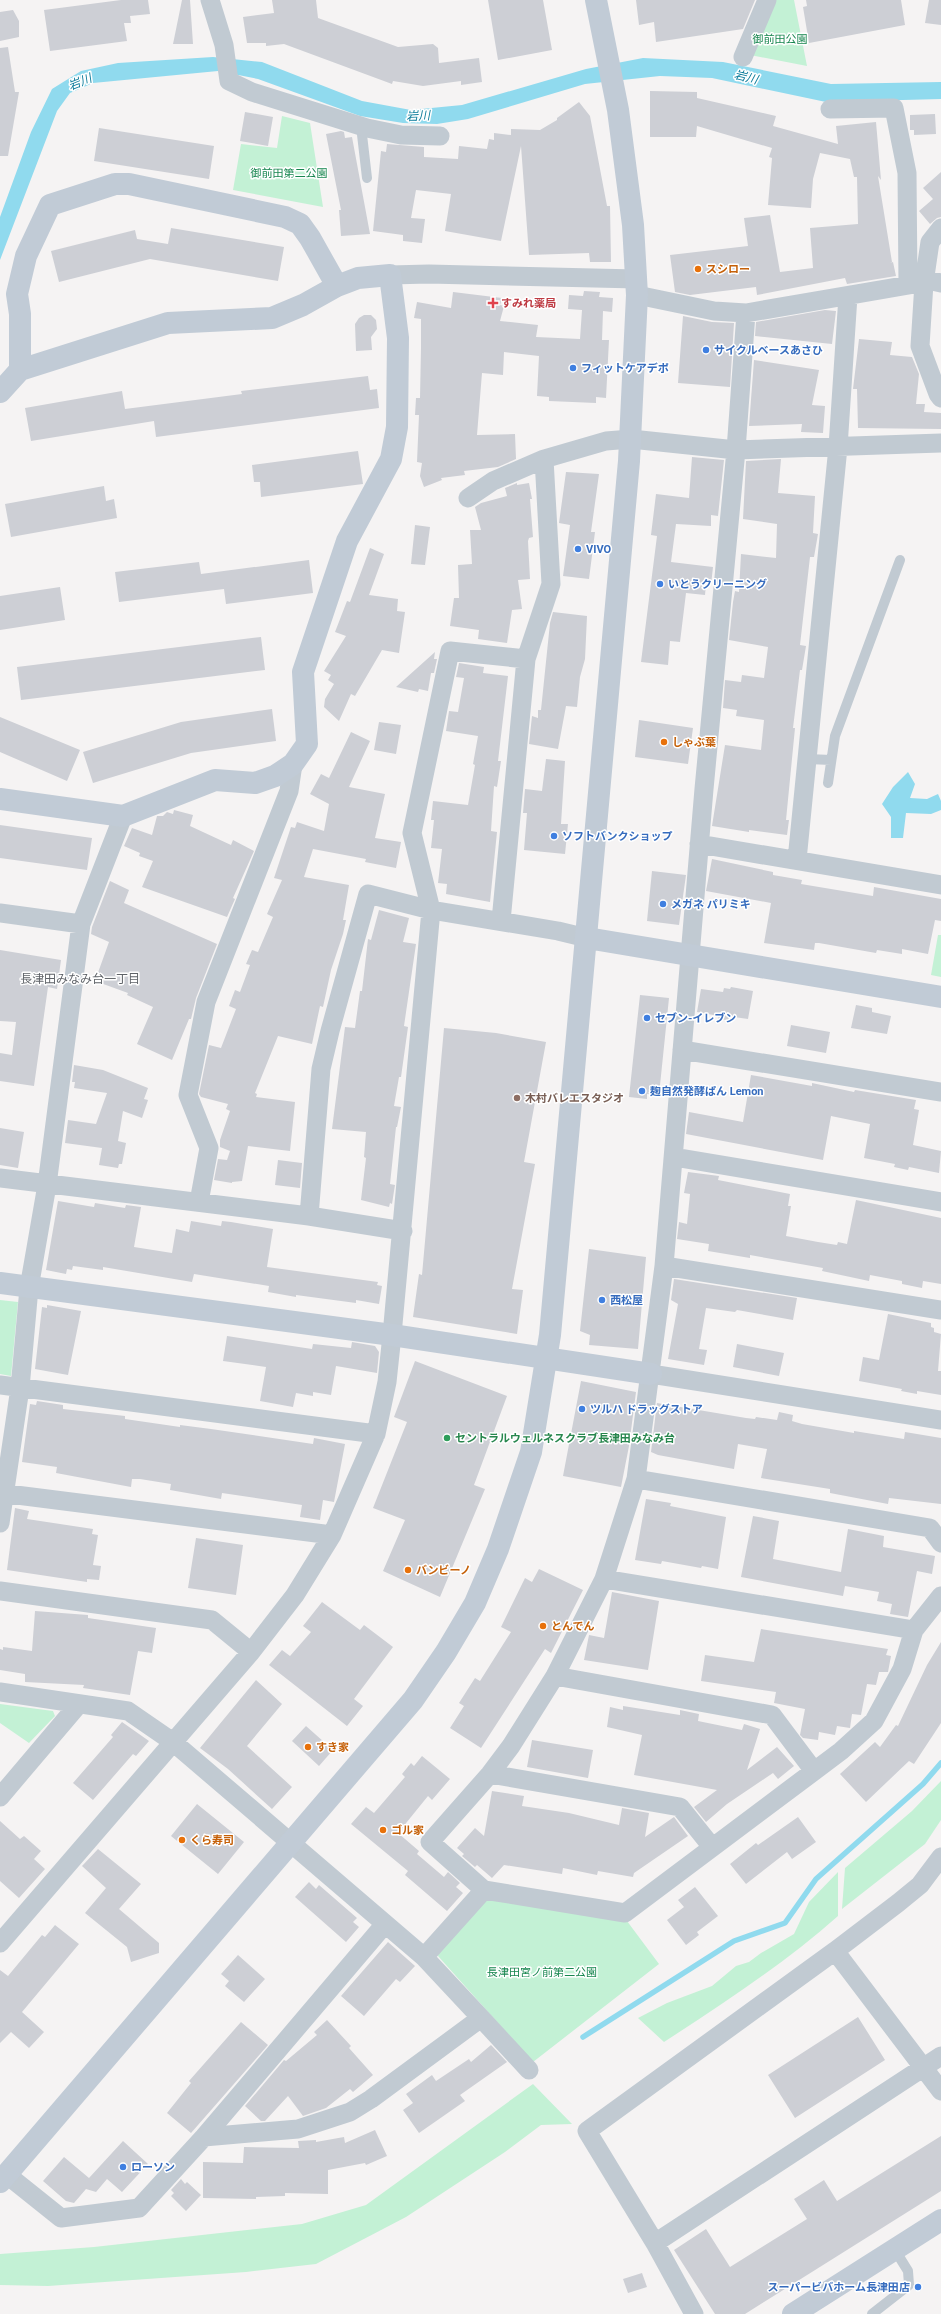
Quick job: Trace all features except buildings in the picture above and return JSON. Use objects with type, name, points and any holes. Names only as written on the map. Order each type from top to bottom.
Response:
[{"type":"street","points":[[210,0],[225,48],[229,81],[252,92],[361,126],[401,135],[440,136]]},
{"type":"street","points":[[385,1924],[204,2138],[139,2208],[61,2218],[2,2174],[291,1844],[413,1700],[446,1652],[474,1603],[501,1542],[531,1452],[547,1358],[587,938],[631,440],[637,287],[633,225],[608,55],[596,0]]},
{"type":"street","points":[[743,58],[767,0]]},
{"type":"street","points":[[830,109],[894,108],[907,173],[924,284]]},
{"type":"street","points":[[20,370],[20,314],[17,294],[26,256],[50,205],[115,184],[129,184],[285,217],[300,224],[310,238],[337,286]]},
{"type":"street","points":[[941,228],[930,242],[924,284],[920,346],[938,394],[941,398]]},
{"type":"street","points":[[0,392],[20,370],[168,323],[272,318],[303,305],[337,286],[358,278],[429,274],[637,287],[714,311],[746,313],[924,284]]},
{"type":"street","points":[[0,799],[123,816],[215,780],[255,783],[275,776],[293,764],[307,744],[303,672],[347,541],[391,459],[397,427],[398,338],[390,275]]},
{"type":"street","points":[[797,860],[838,447],[848,296]]},
{"type":"street","points":[[746,313],[736,450],[699,844],[691,956],[664,1266],[636,1479],[604,1579],[555,1676],[511,1746],[490,1774],[430,1842],[484,1890],[624,1913],[841,1751],[874,1721],[902,1669],[914,1630],[941,1596]]},
{"type":"street","points":[[468,498],[493,481],[544,459],[606,441],[631,440],[736,450],[941,443]]},
{"type":"street","points":[[501,921],[526,659],[551,584],[544,459]]},
{"type":"street","points":[[0,1943],[251,1652],[295,1595],[332,1535],[376,1434],[387,1382],[403,1231],[431,910],[412,833],[450,651],[526,659]]},
{"type":"street","points":[[200,1202],[208,1148],[188,1095],[206,1002],[289,791],[293,764]]},
{"type":"street","points":[[0,1523],[2,1493],[20,1388],[29,1288],[46,1185],[81,924],[123,816]]},
{"type":"street","points":[[699,844],[941,885]]},
{"type":"street","points":[[309,1216],[321,1069],[368,894],[431,910],[501,921],[691,956],[941,997]]},
{"type":"street","points":[[0,913],[81,924]]},
{"type":"street","points":[[682,1050],[941,1092]]},
{"type":"street","points":[[674,1158],[941,1202]]},
{"type":"street","points":[[0,1178],[46,1185],[309,1216],[403,1231]]},
{"type":"street","points":[[664,1266],[941,1310]]},
{"type":"street","points":[[0,1283],[392,1335],[941,1420]]},
{"type":"street","points":[[0,1385],[376,1434]]},
{"type":"street","points":[[636,1479],[930,1528],[941,1543]]},
{"type":"street","points":[[2,1493],[332,1535]]},
{"type":"street","points":[[604,1579],[914,1630]]},
{"type":"street","points":[[0,1591],[212,1620],[251,1652]]},
{"type":"street","points":[[555,1676],[772,1715],[814,1771]]},
{"type":"street","points":[[0,1692],[78,1705],[128,1711],[173,1742],[424,1957],[529,2070]]},
{"type":"street","points":[[0,1797],[78,1705]]},
{"type":"street","points":[[490,1774],[680,1807],[712,1847]]},
{"type":"street","points":[[694,2314],[655,2244],[587,2131],[835,1951],[920,1885],[941,1857]]},
{"type":"street","points":[[424,1957],[484,1890]]},
{"type":"street","points":[[835,1951],[941,2091]]},
{"type":"street","points":[[204,2138],[298,2129],[350,2112],[371,2099],[481,2018]]},
{"type":"street","points":[[655,2244],[941,2056]]},
{"type":"street","points":[[793,2314],[941,2220]]},
{"type":"lane","points":[[361,126],[367,178]]},
{"type":"lane","points":[[828,784],[835,736],[900,560]]},
{"type":"lane","points":[[808,759],[831,760]]},
{"type":"lane","points":[[872,2314],[909,2285],[908,2271],[895,2250]]},
{"type":"green space","name":"御前田公園","points":[[773,0],[794,0],[807,66],[750,55]]},
{"type":"green space","name":"御前田第二公園","points":[[282,116],[310,123],[323,207],[233,190],[241,144],[277,148]]},
{"type":"green space","points":[[938,935],[941,935],[941,977],[931,975]]},
{"type":"green space","points":[[0,1300],[18,1302],[11,1376],[0,1374]]},
{"type":"green space","points":[[0,1704],[53,1711],[55,1716],[29,1743],[0,1723]]},
{"type":"green space","points":[[941,1781],[941,1820],[925,1844],[842,1909],[845,1868],[912,1811]]},
{"type":"green space","points":[[838,1872],[838,1916],[797,1950],[664,2042],[638,2018],[667,2003],[712,1986],[736,1966],[749,1962],[761,1953],[794,1934],[809,1902]]},
{"type":"green space","name":"長津田宮ノ前第二公園","points":[[492,1897],[627,1921],[659,1964],[533,2062],[438,1956],[439,1947],[481,1901]]},
{"type":"green space","points":[[533,2084],[572,2124],[541,2125],[505,2152],[406,2217],[316,2264],[246,2272],[48,2286],[0,2285],[0,2254],[94,2247],[302,2224],[366,2205]]},
{"type":"water","name":"岩川","points":[[213,57],[262,62],[362,101],[411,110],[462,105],[586,69],[643,58],[723,62],[831,84],[941,82],[941,99],[826,102],[712,78],[660,76],[585,84],[468,119],[437,124],[403,123],[360,116],[258,79],[218,71],[93,83],[70,93],[57,111],[0,260],[0,217],[31,132],[52,89],[81,71],[118,63]]},
{"type":"water","points":[[908,772],[915,784],[910,798],[927,799],[938,794],[941,801],[941,810],[931,814],[906,813],[903,838],[891,838],[891,817],[882,804],[893,787]]},
{"type":"waterway","points":[[583,2037],[734,1941],[785,1923],[816,1879],[923,1784],[941,1763]]},
{"type":"place","name":"スシロー","points":[[698,269]]},
{"type":"place","name":"すみれ薬局","points":[[493,303]]},
{"type":"place","name":"サイクルベースあさひ","points":[[706,350]]},
{"type":"place","name":"フィットケアデポ","points":[[573,368]]},
{"type":"place","name":"VIVO","points":[[578,549]]},
{"type":"place","name":"いとうクリーニング","points":[[660,584]]},
{"type":"place","name":"しゃぶ葉","points":[[664,742]]},
{"type":"place","name":"ソフトバンクショップ","points":[[554,836]]},
{"type":"place","name":"メガネ パリミキ","points":[[663,904]]},
{"type":"place","name":"セブン-イレブン","points":[[647,1018]]},
{"type":"place","name":"麹自然発酵ぱん Lemon","points":[[642,1091]]},
{"type":"place","name":"木村バレエスタジオ","points":[[517,1098]]},
{"type":"place","name":"西松屋","points":[[602,1300]]},
{"type":"place","name":"ツルハ ドラッグストア","points":[[582,1409]]},
{"type":"place","name":"セントラルウェルネスクラブ長津田みなみ台","points":[[447,1438]]},
{"type":"place","name":"バンビーノ","points":[[408,1570]]},
{"type":"place","name":"とんでん","points":[[543,1626]]},
{"type":"place","name":"すき家","points":[[308,1747]]},
{"type":"place","name":"ゴル家","points":[[383,1830]]},
{"type":"place","name":"くら寿司","points":[[182,1840]]},
{"type":"place","name":"ローソン","points":[[123,2167]]},
{"type":"place","name":"スーパービバホーム長津田店","points":[[918,2287]]},
{"type":"district","name":"長津田みなみ台一丁目","points":[[80,979]]}]
